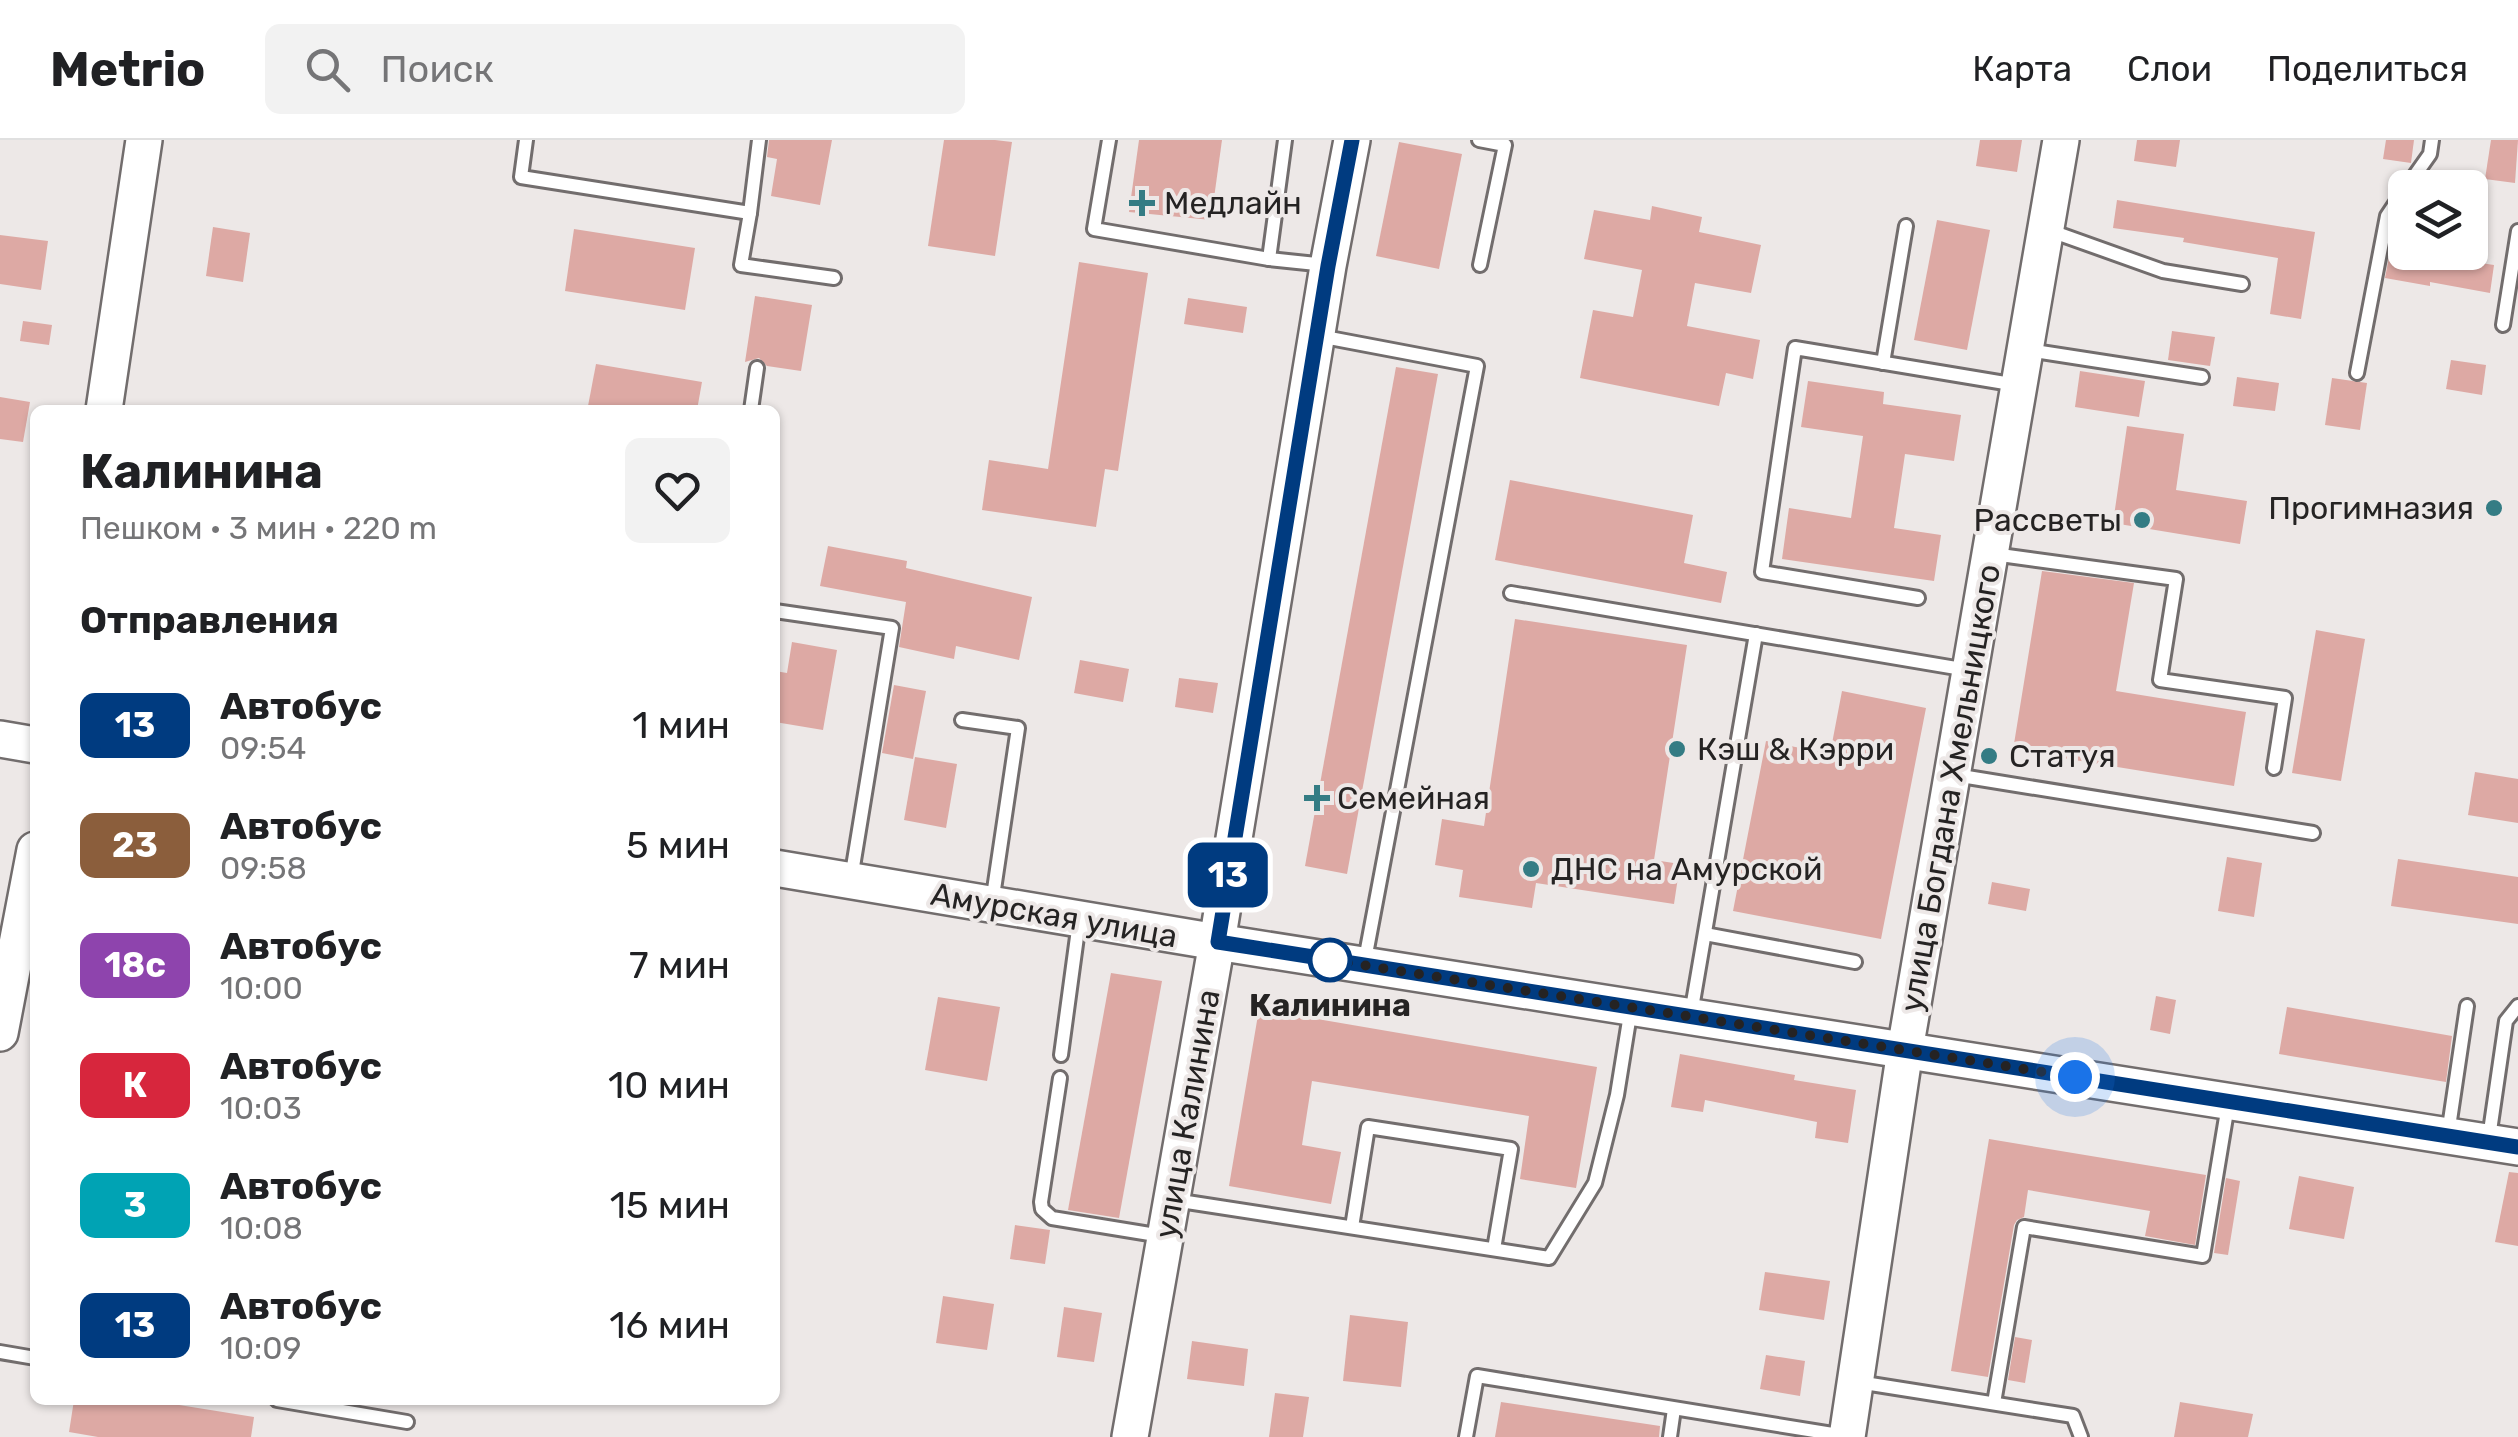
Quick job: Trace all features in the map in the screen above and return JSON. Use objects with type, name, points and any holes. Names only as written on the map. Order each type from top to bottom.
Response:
[{"type":"street","points":[[105,405],[144,140]]},
{"type":"street","name":"улица Калинина","points":[[1130,1437],[1218,942],[1352,140]]},
{"type":"street","name":"улица Богдана Хмельницкого","points":[[1847,1436],[1905,1050],[2061,140]]},
{"type":"street","points":[[0,739],[30,744]]},
{"type":"street","name":"Амурская улица","points":[[780,869],[1364,966],[2503,1145]]},
{"type":"street","points":[[0,1033],[30,876]]},
{"type":"lane","points":[[526,140],[520,176],[750,214]]},
{"type":"lane","points":[[759,140],[741,265],[834,278]]},
{"type":"lane","points":[[1109,140],[1094,230],[1328,266]]},
{"type":"lane","points":[[1269,259],[1285,140]]},
{"type":"lane","points":[[1479,140],[1505,145],[1480,265]]},
{"type":"lane","points":[[2419,170],[2430,154],[2432,140]]},
{"type":"lane","points":[[2357,373],[2388,213]]},
{"type":"lane","points":[[1884,363],[1906,226]]},
{"type":"lane","points":[[2046,229],[2163,271],[2242,284]]},
{"type":"lane","points":[[2503,325],[2518,231]]},
{"type":"lane","points":[[1317,335],[1476,366],[1364,966]]},
{"type":"lane","points":[[1918,598],[1762,572],[1795,348],[2019,386]]},
{"type":"lane","points":[[2026,350],[2202,377]]},
{"type":"lane","points":[[752,405],[757,368]]},
{"type":"lane","points":[[1991,554],[2176,578],[2160,680],[2285,698],[2274,768]]},
{"type":"lane","points":[[1511,592],[1971,670]]},
{"type":"lane","points":[[780,612],[892,628],[851,881]]},
{"type":"lane","points":[[1691,1016],[1756,634]]},
{"type":"lane","points":[[962,720],[1018,728],[992,904]]},
{"type":"lane","points":[[1952,774],[2313,833]]},
{"type":"lane","points":[[1061,1055],[1080,920]]},
{"type":"lane","points":[[1705,934],[1855,962]]},
{"type":"lane","points":[[2448,1136],[2468,1006]]},
{"type":"lane","points":[[2503,1145],[2506,1021],[2518,1006]]},
{"type":"lane","points":[[1172,1199],[1549,1258],[1595,1183],[1631,1007]]},
{"type":"lane","points":[[1060,1078],[1042,1209],[1052,1218],[1166,1236]]},
{"type":"lane","points":[[1994,1404],[2024,1226],[2202,1256],[2228,1101]]},
{"type":"lane","points":[[1352,1227],[1368,1127],[1404,1132],[1511,1149],[1494,1249]]},
{"type":"lane","points":[[0,1352],[30,1357]]},
{"type":"lane","points":[[1466,1437],[1476,1376],[1847,1436]]},
{"type":"lane","points":[[1855,1381],[2074,1416],[2081,1437]]},
{"type":"lane","points":[[306,1405],[407,1422]]},
{"type":"lane","points":[[1670,1437],[1674,1409]]},
{"type":"building","points":[[769,140],[832,140],[820,205],[771,196],[777,159],[767,157]]},
{"type":"building","points":[[944,140],[1012,142],[995,256],[928,246]]},
{"type":"building","points":[[1139,140],[1222,140],[1211,220],[1129,212]]},
{"type":"building","points":[[1980,140],[2022,140],[2017,172],[1976,166]]},
{"type":"building","points":[[2137,140],[2180,140],[2176,167],[2134,161]]},
{"type":"building","points":[[2386,140],[2414,140],[2411,163],[2383,159]]},
{"type":"building","points":[[2491,140],[2518,140],[2515,183],[2488,179]]},
{"type":"building","points":[[1399,142],[1462,154],[1439,269],[1376,256]]},
{"type":"building","points":[[2117,200],[2315,232],[2301,319],[2270,314],[2278,258],[2113,228]]},
{"type":"building","points":[[1652,206],[1702,217],[1699,232],[1761,245],[1751,293],[1695,283],[1687,326],[1760,340],[1753,379],[1726,373],[1719,406],[1580,378],[1593,310],[1633,317],[1642,270],[1584,259],[1594,210],[1650,220]]},
{"type":"building","points":[[1937,220],[1990,230],[1967,350],[1914,340]]},
{"type":"building","points":[[213,227],[250,233],[243,282],[206,276]]},
{"type":"building","points":[[574,229],[695,248],[685,310],[565,291]]},
{"type":"building","points":[[0,235],[48,241],[41,290],[0,284]]},
{"type":"building","points":[[1079,262],[1148,273],[1118,471],[1105,469],[1096,527],[982,510],[989,460],[1048,469]]},
{"type":"building","points":[[2388,262],[2388,270],[2488,270],[2488,264],[2494,265],[2490,293],[2385,278]]},
{"type":"building","points":[[755,296],[812,305],[801,371],[767,366],[759,358],[745,362]]},
{"type":"building","points":[[1188,298],[1247,307],[1243,333],[1184,324]]},
{"type":"building","points":[[23,321],[52,325],[49,345],[20,341]]},
{"type":"building","points":[[2172,331],[2215,337],[2210,366],[2168,360]]},
{"type":"building","points":[[2451,360],[2486,365],[2482,395],[2446,389]]},
{"type":"building","points":[[596,364],[702,382],[698,405],[588,405]]},
{"type":"building","points":[[1396,367],[1438,374],[1347,874],[1305,866]]},
{"type":"building","points":[[2080,371],[2145,381],[2139,417],[2075,407]]},
{"type":"building","points":[[2237,377],[2279,383],[2275,411],[2233,406]]},
{"type":"building","points":[[2332,378],[2367,383],[2360,430],[2325,425]]},
{"type":"building","points":[[1808,381],[1884,392],[1883,404],[1961,415],[1954,461],[1905,454],[1894,528],[1941,535],[1934,581],[1782,559],[1789,508],[1851,518],[1863,436],[1801,427]]},
{"type":"building","points":[[0,397],[30,402],[23,442],[0,439]]},
{"type":"building","points":[[2127,426],[2184,434],[2176,490],[2247,501],[2240,544],[2113,523]]},
{"type":"building","points":[[1510,480],[1693,515],[1684,563],[1727,572],[1721,603],[1495,560]]},
{"type":"building","points":[[828,546],[907,561],[906,568],[1032,597],[1019,660],[956,646],[954,659],[899,647],[906,602],[820,586]]},
{"type":"building","points":[[2042,571],[2134,583],[2116,691],[2246,712],[2234,786],[2013,750]]},
{"type":"building","points":[[1515,619],[1687,645],[1654,860],[1680,864],[1674,904],[1536,883],[1532,908],[1459,897],[1463,870],[1435,865],[1442,819],[1484,826]]},
{"type":"building","points":[[2316,630],[2365,639],[2341,781],[2292,773]]},
{"type":"building","points":[[792,642],[837,650],[823,730],[780,723],[780,672],[787,673]]},
{"type":"building","points":[[1080,660],[1129,669],[1123,702],[1074,693]]},
{"type":"building","points":[[1179,678],[1218,683],[1213,713],[1175,707]]},
{"type":"building","points":[[894,685],[926,691],[913,759],[882,753]]},
{"type":"building","points":[[1842,691],[1926,708],[1881,939],[1733,911],[1766,741],[1830,754]]},
{"type":"building","points":[[915,757],[957,764],[946,828],[904,820]]},
{"type":"building","points":[[2475,772],[2518,779],[2518,823],[2468,815]]},
{"type":"building","points":[[2227,857],[2262,863],[2254,917],[2218,911]]},
{"type":"building","points":[[2398,859],[2518,877],[2518,924],[2391,906]]},
{"type":"building","points":[[1992,882],[2030,889],[2026,911],[1988,904]]},
{"type":"building","points":[[1111,973],[1162,981],[1119,1218],[1068,1210]]},
{"type":"building","points":[[2156,996],[2176,1000],[2170,1034],[2150,1030]]},
{"type":"building","points":[[938,997],[1000,1007],[987,1081],[925,1070]]},
{"type":"building","points":[[2287,1007],[2452,1036],[2446,1082],[2279,1054]]},
{"type":"building","points":[[1259,1009],[1597,1067],[1576,1188],[1520,1179],[1529,1116],[1312,1081],[1302,1145],[1341,1152],[1331,1204],[1229,1186]]},
{"type":"building","points":[[1680,1054],[1856,1090],[1848,1143],[1815,1138],[1817,1122],[1705,1100],[1703,1112],[1671,1107]]},
{"type":"building","points":[[1989,1139],[2206,1175],[2195,1245],[2145,1236],[2150,1211],[2028,1190],[2024,1217],[2014,1225],[1988,1377],[1951,1371]]},
{"type":"building","points":[[2509,1172],[2518,1173],[2518,1246],[2495,1242]]},
{"type":"building","points":[[2299,1176],[2354,1187],[2344,1239],[2289,1229]]},
{"type":"building","points":[[2226,1178],[2240,1181],[2228,1255],[2214,1253]]},
{"type":"building","points":[[1015,1225],[1050,1230],[1045,1264],[1010,1259]]},
{"type":"building","points":[[1765,1272],[1830,1281],[1824,1320],[1759,1310]]},
{"type":"building","points":[[943,1296],[994,1304],[987,1350],[936,1343]]},
{"type":"building","points":[[1064,1307],[1102,1313],[1094,1362],[1057,1357]]},
{"type":"building","points":[[1350,1315],[1408,1322],[1401,1387],[1343,1381]]},
{"type":"building","points":[[2015,1337],[2032,1340],[2025,1383],[2008,1380]]},
{"type":"building","points":[[1192,1341],[1248,1349],[1244,1386],[1187,1379]]},
{"type":"building","points":[[1766,1355],[1805,1361],[1800,1396],[1760,1389]]},
{"type":"building","points":[[1275,1393],[1309,1397],[1303,1437],[1269,1437]]},
{"type":"building","points":[[1501,1402],[1660,1426],[1659,1437],[1495,1437]]},
{"type":"building","points":[[2180,1402],[2253,1414],[2248,1437],[2174,1437]]},
{"type":"building","points":[[73,1405],[179,1405],[254,1417],[251,1437],[98,1437],[69,1432]]},
{"type":"bus line","name":"13","points":[[1352,140],[1218,942],[2518,1147]]},
{"type":"place","name":"Медлайн","points":[[1142,203]]},
{"type":"place","name":"Прогимназия","points":[[2494,508]]},
{"type":"place","name":"Рассветы","points":[[2142,520]]},
{"type":"place","name":"Кэш & Кэрри","points":[[1677,749]]},
{"type":"place","name":"Статуя","points":[[1989,756]]},
{"type":"place","name":"Семейная","points":[[1317,798]]},
{"type":"place","name":"ДНС на Амурской","points":[[1531,869]]},
{"type":"place","name":"Калинина","points":[[1330,960]]},
{"type":"route","points":[[1330,960],[2075,1077]]}]
